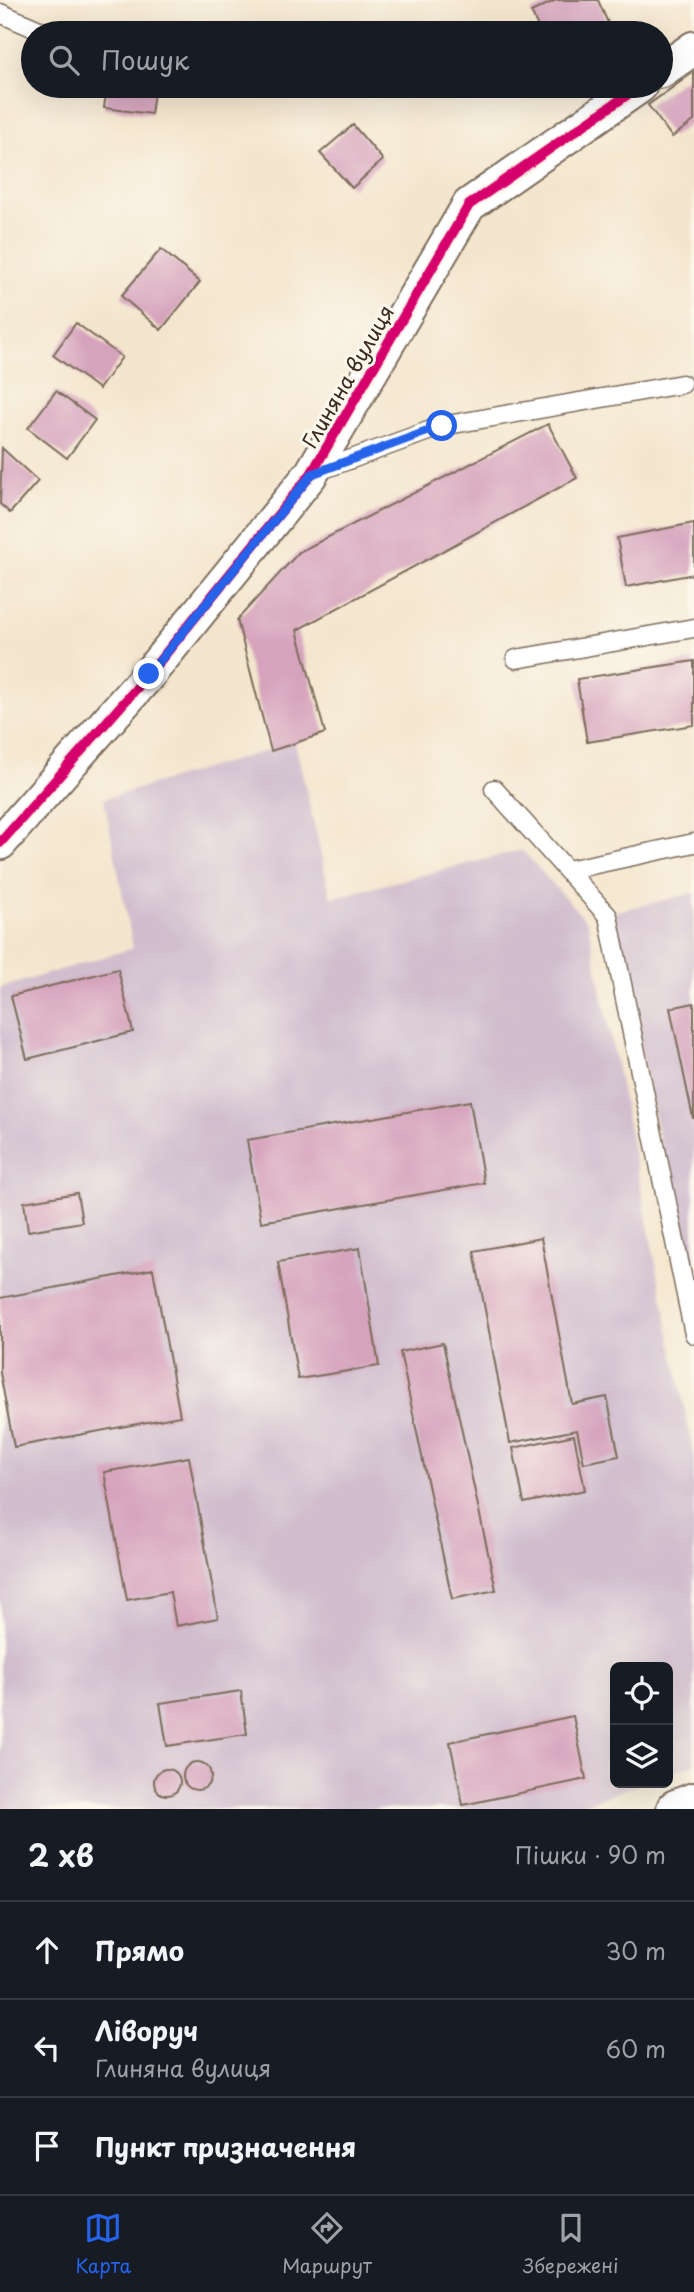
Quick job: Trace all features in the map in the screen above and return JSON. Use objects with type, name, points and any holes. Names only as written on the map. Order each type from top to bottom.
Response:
[{"type":"street","points":[[673,63],[694,48]]},
{"type":"street","name":"Глиняна вулиця","points":[[0,843],[149,674],[312,474],[469,205],[623,98]]},
{"type":"street","points":[[676,1809],[694,1802]]},
{"type":"lane","points":[[0,13],[21,22]]},
{"type":"lane","points":[[312,474],[442,426],[682,384]]},
{"type":"lane","points":[[516,659],[694,628]]},
{"type":"lane","points":[[494,789],[608,916],[694,1334]]},
{"type":"lane","points":[[568,870],[694,843]]},
{"type":"shaded area","points":[[295,742],[331,898],[522,850],[588,923],[694,1456],[694,1764],[673,1771],[673,1662],[610,1662],[610,1788],[628,1788],[571,1809],[0,1809],[0,988],[133,948],[104,799]]},
{"type":"shaded area","points":[[694,893],[694,1313],[613,912]]},
{"type":"building","points":[[556,0],[598,0],[607,21],[535,21],[531,12]]},
{"type":"building","points":[[694,72],[694,121],[672,137],[648,105],[658,98],[673,98],[673,87]]},
{"type":"building","points":[[105,98],[153,98],[151,114],[104,108]]},
{"type":"building","points":[[353,125],[383,160],[352,188],[320,153]]},
{"type":"building","points":[[161,249],[200,282],[161,330],[121,296]]},
{"type":"building","points":[[76,323],[122,357],[99,389],[53,355]]},
{"type":"building","points":[[56,391],[95,420],[67,458],[28,428]]},
{"type":"building","points":[[548,424],[577,478],[297,630],[325,733],[271,751],[237,620],[299,552]]},
{"type":"building","points":[[2,448],[38,481],[10,513],[0,504]]},
{"type":"building","points":[[694,523],[694,574],[626,587],[617,538]]},
{"type":"building","points":[[694,661],[694,725],[587,742],[577,679]]},
{"type":"building","points":[[118,969],[133,1032],[27,1059],[11,996]]},
{"type":"building","points":[[694,1003],[694,1118],[693,1118],[670,1008]]},
{"type":"building","points":[[470,1101],[484,1183],[261,1222],[247,1140]]},
{"type":"building","points":[[77,1193],[82,1222],[28,1231],[24,1202]]},
{"type":"building","points":[[541,1238],[572,1404],[607,1397],[619,1456],[584,1463],[577,1430],[510,1443],[474,1251]]},
{"type":"building","points":[[360,1248],[379,1366],[298,1379],[278,1262]]},
{"type":"building","points":[[153,1269],[180,1416],[14,1447],[0,1373],[0,1298]]},
{"type":"building","points":[[443,1343],[496,1590],[452,1599],[400,1352]]},
{"type":"building","points":[[574,1435],[585,1490],[524,1503],[513,1448]]},
{"type":"building","points":[[189,1457],[218,1618],[176,1626],[170,1592],[127,1600],[104,1472]]},
{"type":"building","points":[[241,1691],[247,1734],[167,1746],[160,1703]]},
{"type":"building","points":[[573,1716],[586,1779],[463,1805],[450,1742]]},
{"type":"building","points":[[197,1762],[207,1766],[211,1776],[207,1786],[197,1790],[187,1786],[183,1776],[187,1766]]},
{"type":"building","points":[[167,1769],[176,1773],[180,1782],[176,1791],[167,1795],[158,1791],[154,1782],[158,1773]]},
{"type":"cycle path","points":[[0,843],[149,674],[311,474],[469,205],[623,98]]},
{"type":"route","points":[[149,674],[312,474],[442,426]]}]
